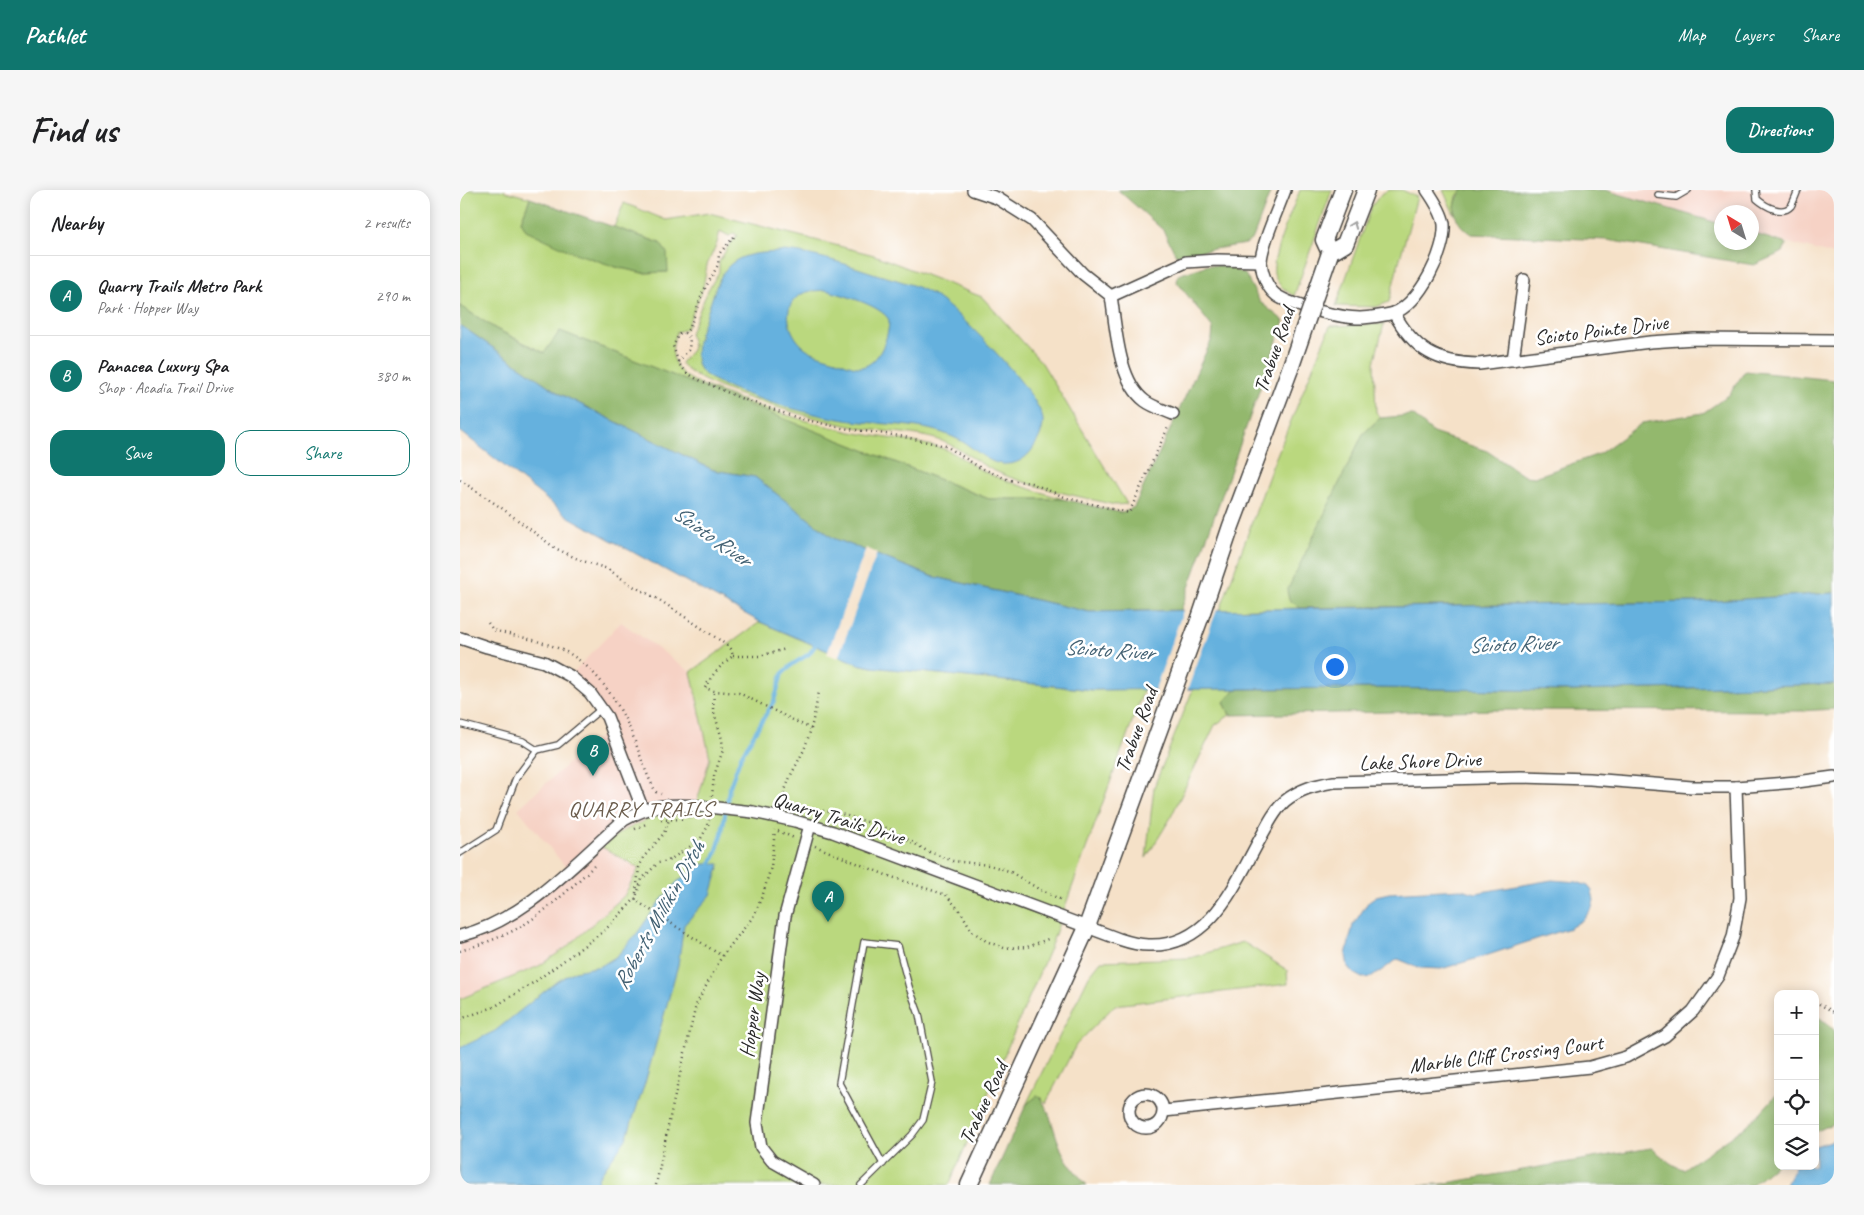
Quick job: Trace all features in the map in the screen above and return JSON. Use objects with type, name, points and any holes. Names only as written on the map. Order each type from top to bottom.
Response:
[{"type":"main road","name":"Trabue Road","points":[[1330,253],[1324,240],[1343,190]]},
{"type":"main road","name":"Trabue Road","points":[[969,1185],[1087,927],[1231,526],[1290,369],[1330,253],[1345,244],[1366,190]]},
{"type":"street","points":[[973,190],[997,198],[1032,220],[1083,274],[1111,296],[1127,378],[1134,391],[1146,402],[1173,414]]},
{"type":"street","points":[[1285,190],[1264,248],[1261,261],[1264,280],[1276,295],[1293,303],[1335,314],[1360,318],[1394,313],[1420,291],[1430,276],[1443,236],[1444,224],[1428,190]]},
{"type":"street","points":[[1111,296],[1186,262],[1217,260],[1261,261]]},
{"type":"street","points":[[1513,360],[1524,280]]},
{"type":"street","name":"Scioto Pointe Drive","points":[[1394,313],[1401,325],[1424,351],[1458,364],[1513,360],[1650,342],[1694,339],[1834,340]]},
{"type":"street","points":[[460,638],[544,662],[570,676],[590,693],[607,717],[643,810]]},
{"type":"street","name":"Lake Shore Drive","points":[[1087,927],[1118,939],[1148,945],[1169,944],[1189,937],[1206,925],[1226,900],[1277,809],[1293,795],[1311,786],[1334,782],[1521,777],[1590,779],[1692,787],[1736,787],[1834,777]]},
{"type":"street","name":"Marble Cliff Crossing Court","points":[[1164,1111],[1590,1067],[1626,1057],[1664,1036],[1692,1011],[1718,976],[1733,936],[1740,898],[1736,787]]},
{"type":"street","name":"Quarry Trails Drive","points":[[460,936],[491,925],[530,903],[624,820],[643,810],[669,804],[753,812],[810,825],[842,835],[1087,927]]},
{"type":"street","name":"Hopper Way","points":[[810,825],[785,916],[757,1123],[761,1147],[772,1161],[814,1185]]},
{"type":"lane","points":[[1658,195],[1676,197],[1688,190]]},
{"type":"lane","points":[[1756,190],[1757,199],[1763,205],[1778,210],[1786,210],[1790,207],[1798,190]]},
{"type":"lane","points":[[460,853],[496,830],[516,778],[537,750],[558,745],[602,708]]},
{"type":"lane","points":[[460,724],[523,741],[537,750]]},
{"type":"lane","points":[[861,1185],[884,1164],[912,1135],[923,1120],[932,1082],[920,1014],[909,987],[898,946],[864,942],[840,1083],[884,1164]]},
{"type":"path","points":[[734,236],[720,254],[718,265],[703,292],[690,327],[685,333],[680,333],[673,346],[678,362],[687,373],[740,398],[798,418],[842,428],[900,436],[946,446],[979,467],[1010,480],[1031,483],[1067,498],[1129,513],[1173,414]]},
{"type":"path","points":[[678,362],[687,354],[691,344],[690,338],[685,333]]},
{"type":"path","points":[[460,480],[555,548],[580,560],[608,569],[631,585],[658,599],[722,641],[731,649],[734,656]]},
{"type":"path","points":[[786,649],[759,656],[734,656],[715,672],[705,688],[714,691],[739,693],[811,729]]},
{"type":"path","points":[[711,799],[714,776],[723,750],[722,739],[713,709],[714,691]]},
{"type":"path","points":[[819,692],[811,729],[804,750],[791,774],[779,805],[838,813],[890,829],[927,851],[953,861],[989,865],[1009,871],[1055,898],[1062,900]]},
{"type":"path","points":[[460,1020],[494,1007],[536,981],[604,931],[635,900],[642,880],[658,863],[668,862],[700,840],[708,826],[709,817]]},
{"type":"path","points":[[635,900],[639,868],[643,858],[664,833],[669,820]]},
{"type":"path","points":[[767,828],[946,895],[961,912],[972,931],[986,941],[1004,948],[1027,947],[1048,939]]},
{"type":"path","points":[[656,1185],[696,1005],[722,956],[753,917],[763,894],[771,867],[775,830]]},
{"type":"path","points":[[635,900],[722,956]]},
{"type":"path","points":[[1819,1004],[1834,1012]]},
{"type":"shaded area","points":[[1605,190],[1834,190],[1834,255],[1759,235],[1759,205],[1714,205],[1714,222]]},
{"type":"shaded area","points":[[621,622],[691,672],[710,758],[693,815],[654,816],[619,833],[602,847],[639,868],[624,896],[567,947],[539,966],[460,999],[460,936],[491,925],[568,870],[518,809],[587,746],[612,729],[570,676]]},
{"type":"green space","points":[[460,190],[501,190],[530,198],[521,221],[616,267],[643,273],[668,272],[660,243],[614,227],[624,203],[666,220],[709,213],[874,255],[982,297],[1042,363],[1127,504],[1115,505],[1039,487],[995,471],[955,447],[937,439],[860,428],[793,412],[736,394],[711,384],[692,373],[681,363],[692,350],[690,333],[708,290],[719,272],[719,262],[737,235],[734,233],[729,236],[720,231],[707,265],[703,288],[686,329],[677,332],[675,337],[673,343],[674,360],[683,374],[697,383],[803,420],[851,432],[941,448],[996,477],[1063,499],[989,499],[560,331],[545,353],[496,329],[460,306]]},
{"type":"green space","points":[[1118,190],[1271,190],[1253,238],[1246,244],[1176,255],[1163,230]]},
{"type":"green space","points":[[1300,190],[1332,190],[1294,296],[1279,284],[1274,273],[1274,265],[1283,232]]},
{"type":"green space","points":[[1389,190],[1402,190],[1417,197],[1389,302],[1376,307],[1336,306],[1371,207],[1381,194]]},
{"type":"green space","points":[[1443,190],[1462,190],[1457,196],[1454,214]]},
{"type":"green space","points":[[1462,190],[1605,190],[1714,222],[1714,250],[1759,250],[1759,235],[1787,244],[1783,252],[1754,265],[1607,240],[1471,234],[1461,225],[1456,215],[1455,209]]},
{"type":"green space","points":[[530,198],[660,243],[667,253],[668,272],[643,273],[616,267],[572,252],[526,230],[521,221]]},
{"type":"green space","points":[[1209,265],[1225,266],[1245,274],[1260,302],[1284,321],[1181,610],[1089,612],[931,576],[833,538],[755,477],[713,470],[560,394],[460,325],[460,306],[496,329],[544,353],[560,331],[989,499],[1063,499],[1122,513],[1134,507],[1212,339],[1213,328],[1177,282],[1178,275]]},
{"type":"green space","points":[[1384,324],[1374,363],[1376,412],[1380,418],[1363,434],[1288,591],[1289,600],[1301,608],[1220,610],[1272,467],[1330,326]]},
{"type":"green space","points":[[1745,371],[1834,380],[1834,593],[1700,602],[1301,608],[1289,600],[1287,591],[1363,434],[1380,418],[1413,415],[1433,433],[1487,451],[1524,476],[1535,477],[1599,454],[1642,423],[1703,413],[1729,395]]},
{"type":"green space","points":[[760,622],[858,664],[871,667],[1093,690],[1144,689],[1050,948],[949,1185],[460,1185],[460,999],[539,966],[567,947],[624,896],[639,868],[602,847],[619,833],[654,816],[693,815],[710,758],[691,672]]},
{"type":"green space","points":[[1834,684],[1834,709],[1800,711],[1501,710],[1230,715],[1224,702],[1236,689],[1376,688],[1573,691]]},
{"type":"green space","points":[[1193,689],[1236,689],[1224,702],[1230,715],[1215,725],[1170,819],[1146,858],[1154,787]]},
{"type":"green space","points":[[1243,942],[1287,970],[1288,984],[1115,1005],[1076,1045],[1046,1103],[1038,1095],[1026,1105],[1089,976],[1101,961],[1190,958]]},
{"type":"green space","points":[[1819,1018],[1834,1030],[1834,1123],[1819,1130],[1819,1035]]},
{"type":"green space","points":[[1038,1095],[1048,1112],[1064,1155],[1087,1185],[990,1185],[1026,1105]]},
{"type":"green space","points":[[1774,1097],[1774,1166],[1751,1185],[1419,1185],[1441,1184],[1651,1148],[1670,1163],[1683,1169],[1744,1128]]},
{"type":"water","points":[[785,251],[821,257],[900,281],[927,291],[945,304],[996,353],[1028,391],[1038,407],[1043,420],[1043,426],[1038,440],[1030,453],[1016,463],[1001,464],[989,459],[955,438],[936,431],[910,426],[843,420],[821,416],[740,392],[707,376],[699,368],[697,362],[697,346],[720,277],[732,263],[740,258]],"holes":[[[826,290],[870,305],[889,320],[882,348],[874,360],[868,364],[856,367],[815,353],[804,347],[794,336],[789,321],[790,306],[794,300],[809,291]]]},
{"type":"water","name":"Scioto River","points":[[460,325],[560,394],[713,470],[755,477],[833,538],[931,576],[1089,612],[1700,602],[1834,593],[1834,684],[1573,691],[1376,688],[1093,690],[858,664],[760,622],[569,517],[460,431]]},
{"type":"water","points":[[704,864],[720,864],[711,895],[684,925],[678,965],[645,1083],[626,1139],[599,1176],[597,1185],[460,1185],[460,1048],[495,1031],[556,982],[575,971],[601,966],[617,956],[677,882]]},
{"type":"water","points":[[1552,880],[1577,882],[1588,886],[1592,891],[1594,900],[1592,908],[1584,919],[1570,928],[1441,969],[1420,968],[1398,959],[1372,977],[1362,978],[1353,973],[1348,967],[1346,955],[1353,925],[1369,901],[1376,896],[1389,893],[1461,889],[1476,893]]},
{"type":"water","points":[[1834,1140],[1834,1185],[1786,1185],[1793,1170],[1819,1170],[1819,1145]]},
{"type":"pier","points":[[866,548],[877,553],[838,658],[827,654]]},
{"type":"pier","points":[[1218,607],[1187,691],[1154,692],[1184,608]]},
{"type":"waterway","name":"Roberts Millikin Ditch","points":[[709,867],[716,853],[722,833],[729,789],[741,756],[774,701],[782,674],[809,654],[817,643]]},
{"type":"place","name":"Panacea Luxury Spa","points":[[593,776]]},
{"type":"place","name":"Quarry Trails Metro Park","points":[[828,922]]},
{"type":"district","name":"QUARRY TRAILS","points":[[641,809]]}]
